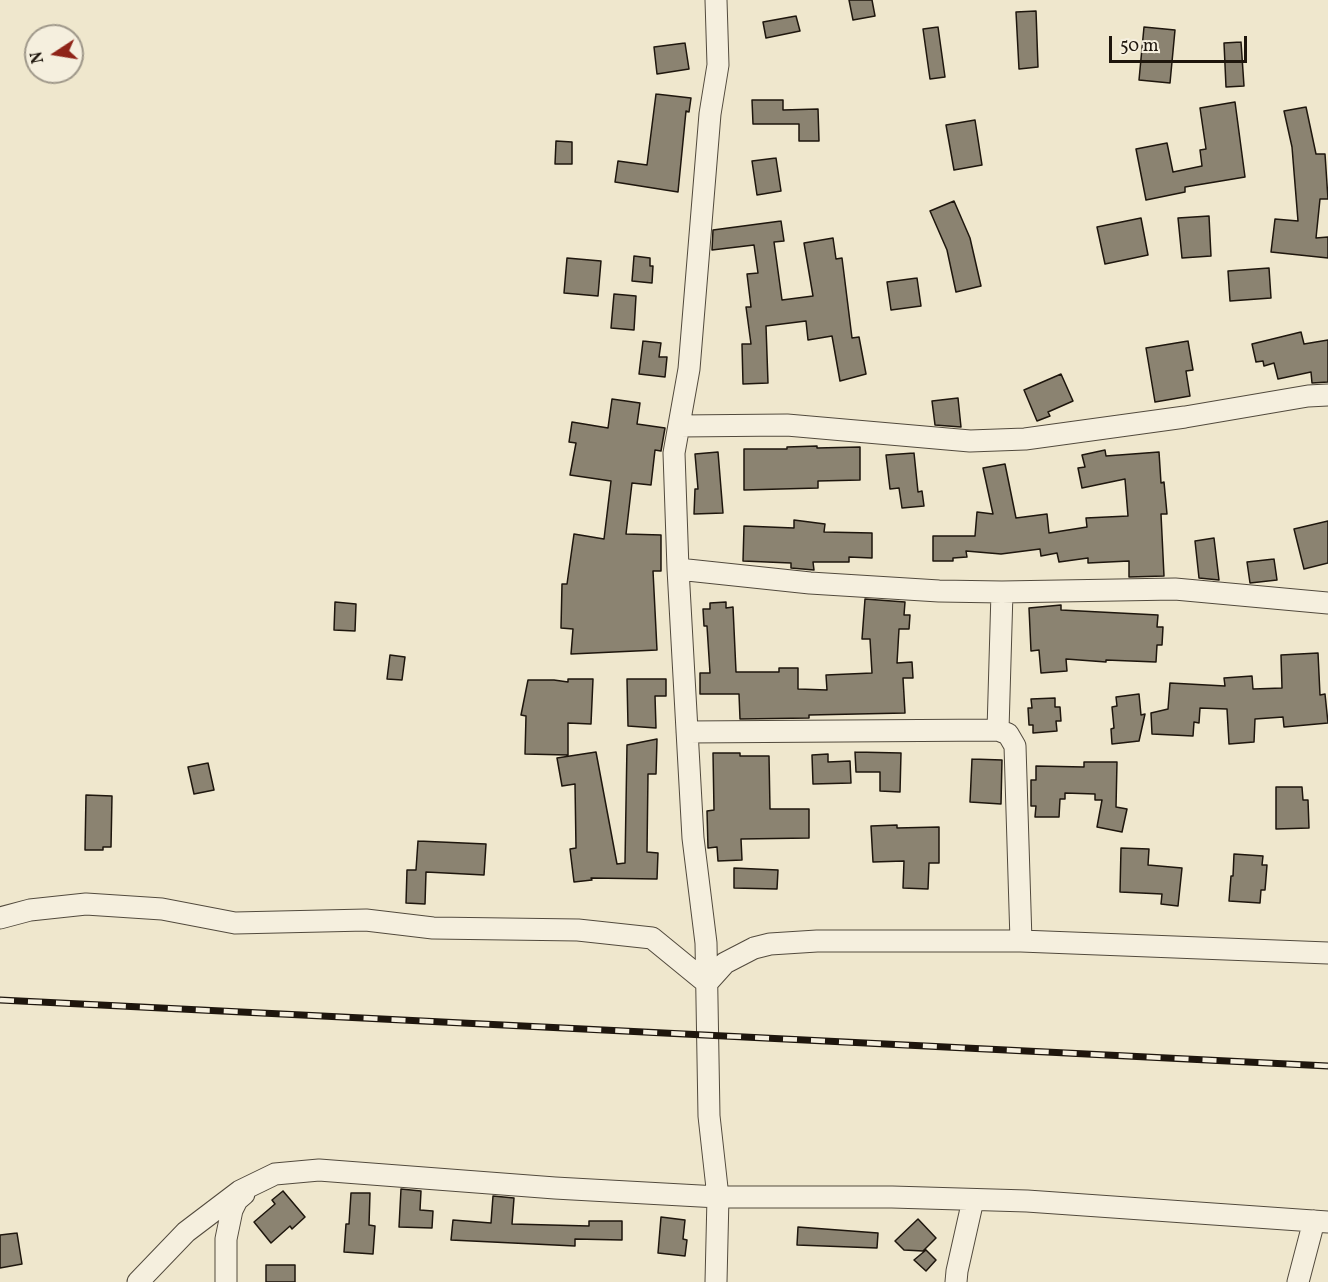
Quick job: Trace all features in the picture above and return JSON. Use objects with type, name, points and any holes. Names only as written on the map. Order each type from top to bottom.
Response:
[{"type":"street","points":[[716,0],[718,65],[710,114],[689,369],[674,453],[693,838],[706,943],[710,1116],[718,1197],[717,1282]]},
{"type":"street","points":[[679,426],[787,425],[970,441],[1025,439],[1185,417],[1308,396],[1328,395]]},
{"type":"street","points":[[678,568],[810,583],[939,591],[1175,589],[1328,603]]},
{"type":"street","points":[[998,730],[1002,592]]},
{"type":"street","points":[[687,732],[998,730],[1008,734],[1015,746],[1021,941]]},
{"type":"street","points":[[0,918],[30,910],[86,904],[162,909],[235,923],[366,920],[433,928],[578,930],[652,938],[707,984]]},
{"type":"street","points":[[707,984],[725,963],[754,948],[770,944],[817,941],[1021,941],[1328,953]]},
{"type":"street","points":[[138,1282],[186,1232],[240,1191],[275,1174],[319,1170],[544,1188],[718,1197],[892,1197],[1027,1201],[1321,1222],[1298,1282]]},
{"type":"street","points":[[226,1282],[226,1239],[232,1210],[237,1200],[256,1183]]},
{"type":"street","points":[[956,1282],[973,1200]]},
{"type":"building","points":[[849,0],[872,0],[875,16],[853,20]]},
{"type":"building","points":[[1036,11],[1038,67],[1019,69],[1016,12]]},
{"type":"building","points":[[796,16],[800,31],[766,38],[763,22]]},
{"type":"building","points":[[938,27],[945,77],[930,79],[923,29]]},
{"type":"building","points":[[1144,27],[1175,30],[1170,83],[1139,80]]},
{"type":"building","points":[[1241,42],[1244,86],[1226,87],[1224,43]]},
{"type":"building","points":[[685,43],[689,69],[657,74],[654,47]]},
{"type":"building","points":[[656,94],[691,98],[689,112],[686,111],[678,192],[615,182],[618,161],[647,165]]},
{"type":"building","points":[[752,100],[783,100],[783,110],[818,109],[819,141],[799,141],[799,124],[753,124]]},
{"type":"building","points":[[1235,102],[1245,177],[1185,187],[1185,192],[1146,200],[1136,149],[1167,143],[1173,172],[1202,166],[1200,150],[1206,149],[1200,108]]},
{"type":"building","points":[[1306,107],[1316,154],[1325,154],[1328,199],[1320,199],[1316,238],[1328,237],[1328,258],[1271,252],[1275,219],[1298,221],[1292,147],[1284,111]]},
{"type":"building","points":[[975,120],[982,165],[954,170],[946,125]]},
{"type":"building","points":[[556,141],[572,142],[572,164],[555,164]]},
{"type":"building","points":[[776,158],[781,191],[757,195],[752,161]]},
{"type":"building","points":[[954,201],[970,238],[981,286],[956,292],[947,250],[930,211]]},
{"type":"building","points":[[1209,216],[1211,256],[1182,258],[1178,218]]},
{"type":"building","points":[[1141,218],[1148,255],[1105,264],[1097,227]]},
{"type":"building","points":[[781,221],[784,241],[774,242],[782,300],[813,296],[804,243],[833,238],[836,259],[842,258],[852,338],[859,337],[866,374],[840,381],[832,336],[808,340],[806,321],[766,326],[768,383],[743,384],[742,344],[751,344],[746,307],[751,307],[747,274],[758,273],[754,245],[712,250],[713,230]]},
{"type":"building","points":[[634,256],[650,258],[650,266],[653,266],[652,283],[632,281]]},
{"type":"building","points":[[567,258],[601,261],[598,296],[564,293]]},
{"type":"building","points":[[1269,268],[1271,298],[1230,301],[1228,271]]},
{"type":"building","points":[[917,278],[921,306],[891,310],[887,282]]},
{"type":"building","points":[[614,294],[636,296],[634,330],[611,328]]},
{"type":"building","points":[[1301,332],[1304,344],[1328,340],[1328,382],[1312,383],[1311,372],[1278,379],[1274,363],[1264,366],[1263,361],[1256,362],[1252,344]]},
{"type":"building","points":[[643,341],[661,343],[659,357],[667,357],[665,377],[639,374]]},
{"type":"building","points":[[1188,341],[1193,370],[1186,371],[1190,396],[1155,402],[1146,348]]},
{"type":"building","points":[[1061,374],[1073,401],[1048,412],[1050,416],[1037,421],[1024,390]]},
{"type":"building","points":[[958,398],[961,427],[935,425],[932,401]]},
{"type":"building","points":[[612,399],[640,403],[637,424],[665,428],[661,451],[655,450],[651,485],[632,483],[626,534],[661,535],[661,571],[653,571],[657,650],[571,654],[573,629],[561,628],[562,584],[567,584],[574,534],[604,539],[611,481],[570,475],[576,443],[569,442],[572,422],[608,428]]},
{"type":"building","points":[[817,446],[817,448],[860,447],[860,480],[818,481],[818,488],[744,490],[744,449]]},
{"type":"building","points":[[1105,450],[1106,456],[1159,452],[1161,483],[1164,482],[1167,514],[1161,514],[1164,576],[1129,577],[1129,561],[1088,563],[1088,558],[1059,562],[1057,553],[1041,556],[1040,549],[1001,554],[966,551],[967,557],[953,558],[953,561],[933,561],[933,536],[975,536],[977,512],[993,514],[983,468],[1005,464],[1016,518],[1047,514],[1049,533],[1087,527],[1086,518],[1128,516],[1125,479],[1082,488],[1078,468],[1085,467],[1082,455]]},
{"type":"building","points":[[718,452],[723,513],[694,514],[695,489],[698,489],[695,454]]},
{"type":"building","points":[[914,453],[918,492],[922,491],[924,506],[902,508],[899,488],[890,489],[886,455]]},
{"type":"building","points":[[794,520],[825,524],[824,532],[872,533],[872,558],[849,557],[849,562],[813,562],[814,570],[791,568],[791,563],[743,561],[744,526],[794,528]]},
{"type":"building","points":[[1328,521],[1328,563],[1304,569],[1294,529]]},
{"type":"building","points":[[1214,538],[1219,580],[1199,578],[1195,541]]},
{"type":"building","points":[[1274,559],[1277,580],[1250,583],[1247,562]]},
{"type":"building","points":[[865,599],[905,602],[904,615],[910,615],[909,629],[899,629],[897,663],[912,662],[913,678],[903,678],[905,713],[740,719],[739,694],[700,694],[700,673],[710,673],[707,626],[704,626],[703,609],[710,609],[710,603],[726,602],[726,608],[733,607],[736,672],[779,672],[779,668],[798,668],[798,689],[827,690],[826,675],[872,673],[870,639],[862,639]]},
{"type":"building","points":[[335,602],[356,604],[355,631],[334,630]]},
{"type":"building","points":[[1061,605],[1061,610],[1158,615],[1157,627],[1163,627],[1162,645],[1157,645],[1156,662],[1066,659],[1067,671],[1041,673],[1039,650],[1031,651],[1029,608]]},
{"type":"building","points":[[1318,653],[1320,695],[1325,694],[1328,723],[1284,727],[1283,717],[1255,719],[1254,742],[1229,744],[1227,709],[1200,708],[1199,723],[1194,722],[1193,736],[1152,734],[1151,713],[1168,709],[1170,683],[1225,686],[1224,678],[1252,676],[1253,689],[1282,688],[1281,655]]},
{"type":"building","points":[[390,655],[405,657],[402,680],[387,679]]},
{"type":"building","points":[[568,679],[593,679],[591,724],[568,723],[568,755],[525,754],[526,716],[521,715],[528,680],[568,682]]},
{"type":"building","points":[[627,679],[666,679],[666,696],[655,696],[656,728],[628,726]]},
{"type":"building","points":[[1139,694],[1141,715],[1145,714],[1139,741],[1112,744],[1111,729],[1114,728],[1112,707],[1117,706],[1116,697]]},
{"type":"building","points":[[1055,698],[1055,707],[1060,707],[1061,721],[1056,721],[1057,731],[1033,733],[1033,725],[1029,725],[1028,708],[1032,708],[1031,699]]},
{"type":"building","points":[[657,739],[656,774],[648,774],[647,852],[658,853],[657,879],[591,878],[592,880],[574,882],[570,849],[576,848],[575,784],[562,786],[557,758],[596,752],[617,864],[625,863],[627,745]]},
{"type":"building","points":[[855,752],[901,753],[900,792],[880,791],[880,772],[856,772]]},
{"type":"building","points":[[713,753],[769,756],[770,809],[809,809],[809,838],[741,839],[742,860],[718,861],[717,847],[708,848],[707,811],[714,810]]},
{"type":"building","points":[[828,754],[828,762],[850,761],[851,783],[813,784],[812,755]]},
{"type":"building","points":[[972,759],[1002,760],[1001,804],[970,802]]},
{"type":"building","points":[[1084,762],[1117,762],[1116,807],[1127,809],[1122,832],[1097,827],[1102,800],[1095,800],[1095,794],[1065,793],[1065,799],[1060,799],[1059,817],[1035,817],[1036,806],[1031,806],[1031,780],[1036,780],[1036,766],[1084,767]]},
{"type":"building","points":[[208,763],[214,790],[194,794],[188,767]]},
{"type":"building","points":[[1276,787],[1302,787],[1303,800],[1308,800],[1309,828],[1276,829]]},
{"type":"building","points":[[86,795],[112,796],[111,847],[103,847],[103,850],[85,850]]},
{"type":"building","points":[[897,825],[897,828],[939,827],[939,863],[929,863],[928,889],[903,888],[904,861],[873,862],[871,826]]},
{"type":"building","points":[[418,841],[486,844],[484,875],[426,872],[425,904],[406,903],[407,870],[416,870]]},
{"type":"building","points":[[1121,848],[1149,849],[1148,865],[1182,868],[1178,906],[1161,904],[1162,894],[1120,892]]},
{"type":"building","points":[[1234,854],[1263,856],[1262,865],[1267,865],[1265,890],[1261,890],[1260,903],[1229,901]]},
{"type":"building","points":[[734,868],[778,870],[777,889],[734,888]]},
{"type":"building","points":[[401,1189],[421,1191],[420,1210],[433,1211],[432,1228],[399,1227]]},
{"type":"building","points":[[283,1191],[305,1217],[292,1229],[290,1226],[271,1243],[254,1222],[275,1204],[272,1200]]},
{"type":"building","points":[[351,1193],[370,1193],[369,1225],[375,1226],[373,1254],[344,1252]]},
{"type":"building","points":[[493,1196],[514,1198],[512,1224],[589,1226],[589,1221],[622,1221],[622,1240],[575,1239],[575,1246],[451,1240],[453,1220],[491,1223]]},
{"type":"building","points":[[661,1217],[685,1220],[683,1239],[687,1240],[685,1256],[658,1253]]},
{"type":"building","points":[[918,1219],[936,1238],[923,1251],[904,1250],[895,1241]]},
{"type":"building","points":[[798,1227],[878,1233],[877,1248],[797,1245]]},
{"type":"building","points":[[17,1233],[22,1264],[0,1268],[0,1235]]},
{"type":"building","points":[[926,1250],[936,1260],[926,1271],[914,1260]]},
{"type":"building","points":[[266,1265],[295,1265],[295,1282],[266,1282]]},
{"type":"railway","points":[[0,1000],[1328,1066]]}]
